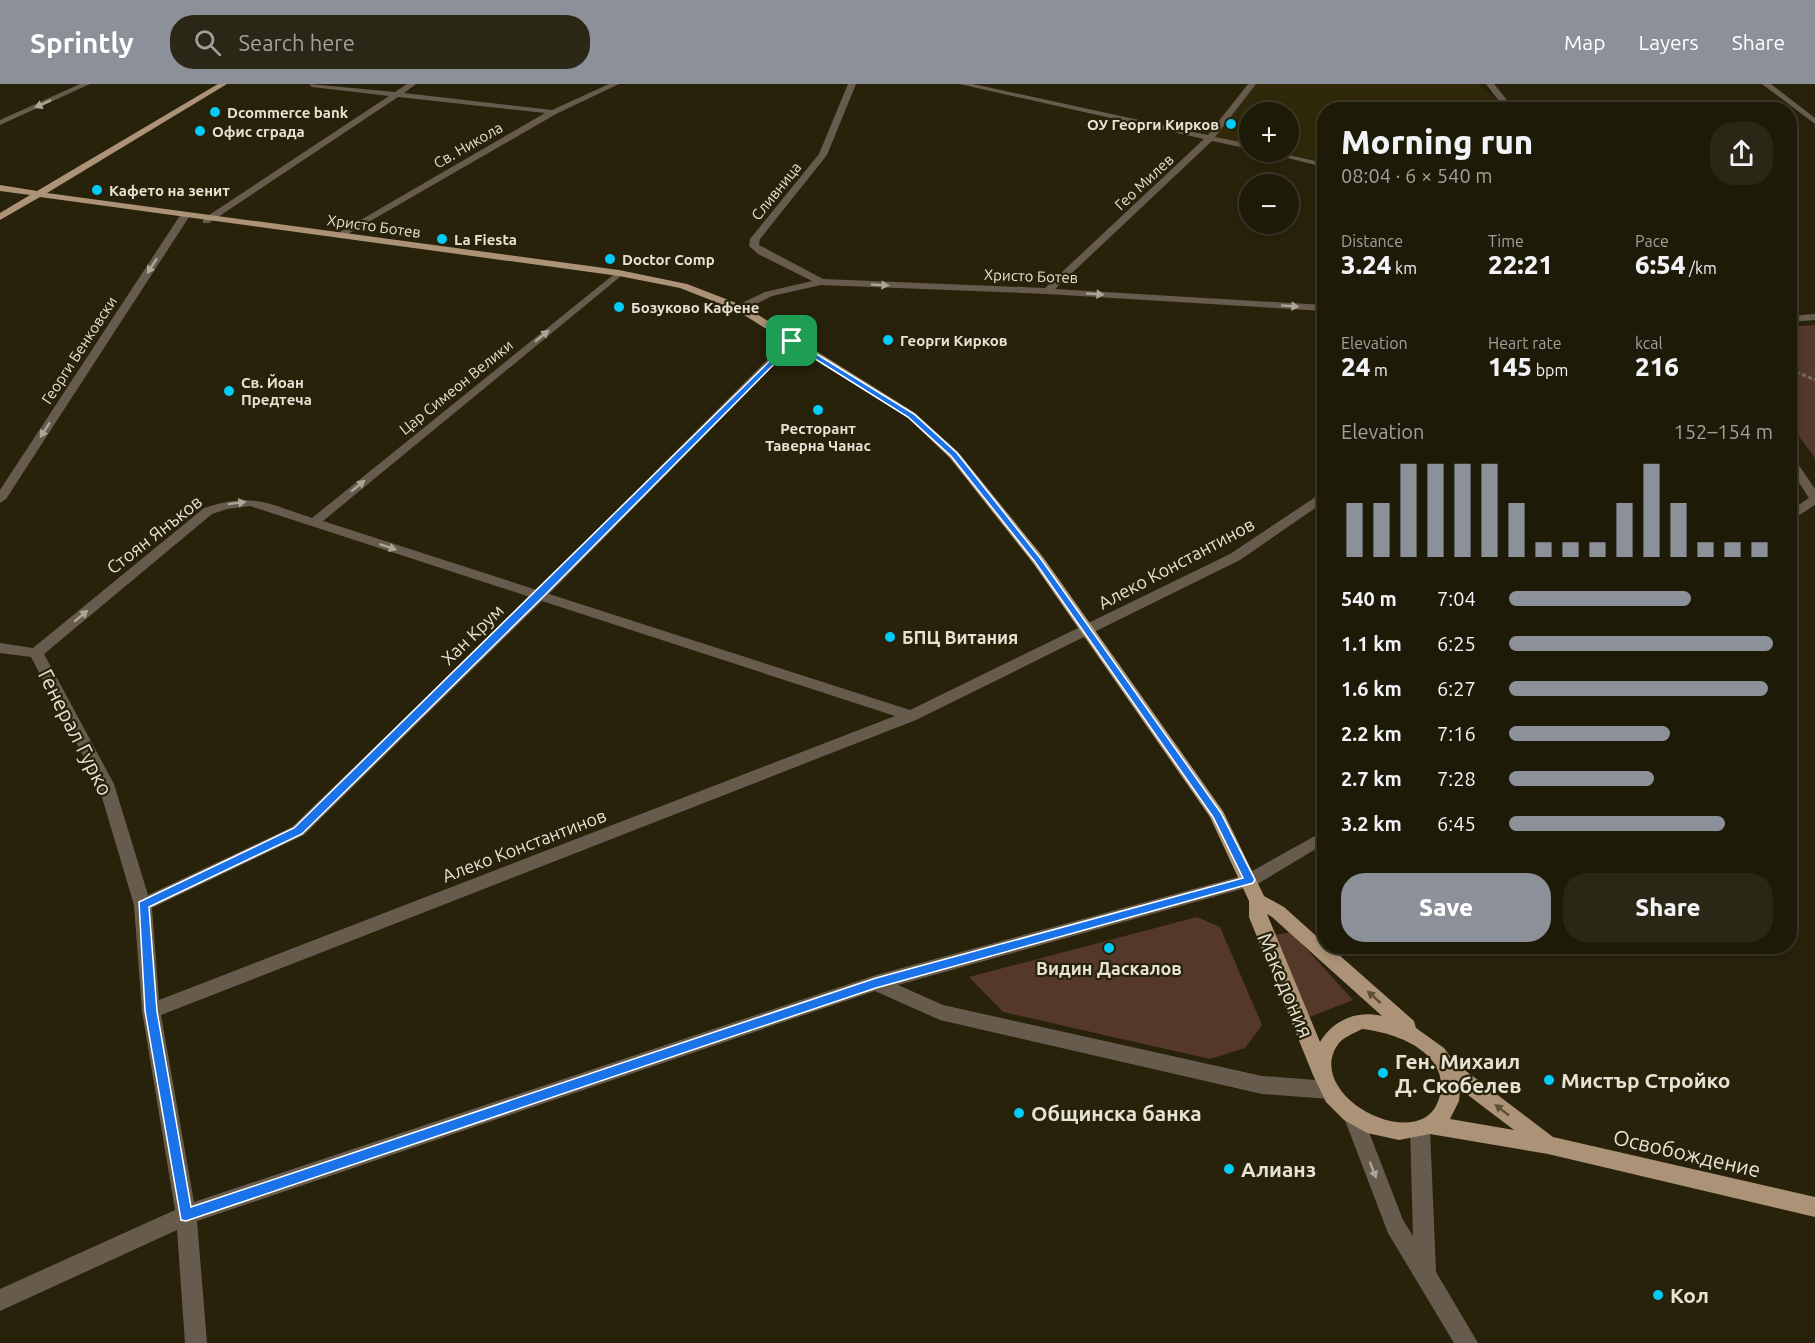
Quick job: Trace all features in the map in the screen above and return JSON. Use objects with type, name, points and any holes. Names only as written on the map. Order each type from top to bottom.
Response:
[{"type":"main road","points":[[0,218],[223,84]]},
{"type":"main road","name":"Христо Ботев","points":[[0,188],[184,218],[338,236],[618,274],[720,297],[758,320]]},
{"type":"main road","name":"Македония","points":[[758,320],[911,415],[954,455],[1038,560],[1086,632],[1217,815],[1250,880],[1258,901],[1258,918],[1321,1067]]},
{"type":"main road","name":"Македония","points":[[1258,901],[1278,912],[1317,947]]},
{"type":"main road","name":"Македония","points":[[1325,954],[1418,1036]]},
{"type":"main road","points":[[1360,1021],[1379,1021],[1399,1026],[1418,1036],[1434,1050],[1445,1066],[1451,1093],[1440,1117],[1425,1127],[1390,1130],[1370,1125],[1339,1104],[1329,1090],[1321,1067],[1322,1050],[1330,1036],[1343,1027],[1360,1021]]},
{"type":"main road","name":"Освобождение","points":[[1445,1066],[1548,1145]]},
{"type":"main road","name":"Освобождение","points":[[1425,1127],[1548,1145],[1815,1207]]},
{"type":"street","points":[[0,123],[86,84]]},
{"type":"street","points":[[206,220],[412,84]]},
{"type":"street","name":"Св. Никола","points":[[338,236],[553,112],[615,84]]},
{"type":"street","name":"Сливница","points":[[821,282],[761,252],[754,246],[755,239],[823,155],[852,84]]},
{"type":"street","points":[[963,84],[1239,145]]},
{"type":"street","name":"Гео Милев","points":[[1047,291],[1210,138],[1251,84]]},
{"type":"street","points":[[1490,84],[1505,102]]},
{"type":"street","points":[[1766,84],[1789,102]]},
{"type":"street","points":[[312,86],[398,93],[553,112]]},
{"type":"street","points":[[1797,108],[1815,122]]},
{"type":"street","points":[[1299,159],[1317,163]]},
{"type":"street","name":"Георги Бенковски","points":[[0,499],[184,218]]},
{"type":"street","name":"Цар Симеон Велики","points":[[313,523],[618,274]]},
{"type":"street","name":"Христо Ботев","points":[[740,308],[769,294],[821,282],[1047,291],[1317,308]]},
{"type":"street","points":[[1797,318],[1815,317]]},
{"type":"street","name":"Хан Крум","points":[[143,905],[298,831],[540,595],[792,341]]},
{"type":"street","points":[[1797,472],[1815,499],[1797,512]]},
{"type":"street","name":"Стоян Янъков","points":[[36,653],[208,511],[225,505],[251,502],[313,523]]},
{"type":"street","name":"Алеко Константинов","points":[[151,1011],[910,716],[1236,557],[1317,502]]},
{"type":"street","points":[[313,523],[910,716]]},
{"type":"street","name":"Генерал Гурко","points":[[0,648],[36,653],[106,784],[143,905],[151,1011],[186,1215],[196,1343]]},
{"type":"street","points":[[0,1300],[186,1215],[876,983],[1250,880],[1317,841]]},
{"type":"street","points":[[876,983],[940,1012],[1262,1085],[1329,1090]]},
{"type":"street","points":[[1353,1115],[1395,1226],[1467,1343]]},
{"type":"street","points":[[1425,1127],[1425,1272]]},
{"type":"path","points":[[1797,372],[1815,380]]},
{"type":"shaded area","name":"ОУ Георги Кирков","points":[[1249,84],[1479,84],[1496,102],[1317,102],[1317,160],[1299,156],[1299,102],[1239,102],[1239,143],[1203,135]]},
{"type":"shaded area","points":[[1815,325],[1815,458],[1797,434],[1797,326]]},
{"type":"shaded area","points":[[1197,917],[1220,927],[1262,1025],[1245,1048],[1210,1059],[1003,1012],[969,977]]},
{"type":"shaded area","points":[[1291,932],[1353,1000],[1307,1018],[1270,936]]},
{"type":"place","name":"Dcommerce bank","points":[[215,112]]},
{"type":"place","name":"ОУ Георги Кирков","points":[[1231,124]]},
{"type":"place","name":"Офис сграда","points":[[200,131]]},
{"type":"place","name":"Кафето на зенит","points":[[97,190]]},
{"type":"place","name":"La Fiesta","points":[[442,239]]},
{"type":"place","name":"Doctor Comp","points":[[610,259]]},
{"type":"place","name":"Бозуково Кафене","points":[[619,307]]},
{"type":"place","name":"Георги Кирков","points":[[888,340]]},
{"type":"place","name":"Св. Йоан Предтеча","points":[[229,391]]},
{"type":"place","name":"Ресторант Таверна Чанас","points":[[818,410]]},
{"type":"place","name":"БПЦ Витания","points":[[890,637]]},
{"type":"place","name":"Видин Даскалов","points":[[1109,948]]},
{"type":"place","name":"Ген. Михаил Д. Скобелев","points":[[1383,1073]]},
{"type":"place","name":"Мистър Стройко","points":[[1549,1080]]},
{"type":"place","name":"Общинска банка","points":[[1019,1113]]},
{"type":"place","name":"Алианз","points":[[1229,1169]]},
{"type":"place","name":"Кол","points":[[1658,1295]]},
{"type":"route","points":[[792,341],[911,415],[954,455],[1038,560],[1086,632],[1217,815],[1250,880],[876,983],[186,1215],[151,1011],[143,905],[298,831],[540,595],[792,341]]}]
